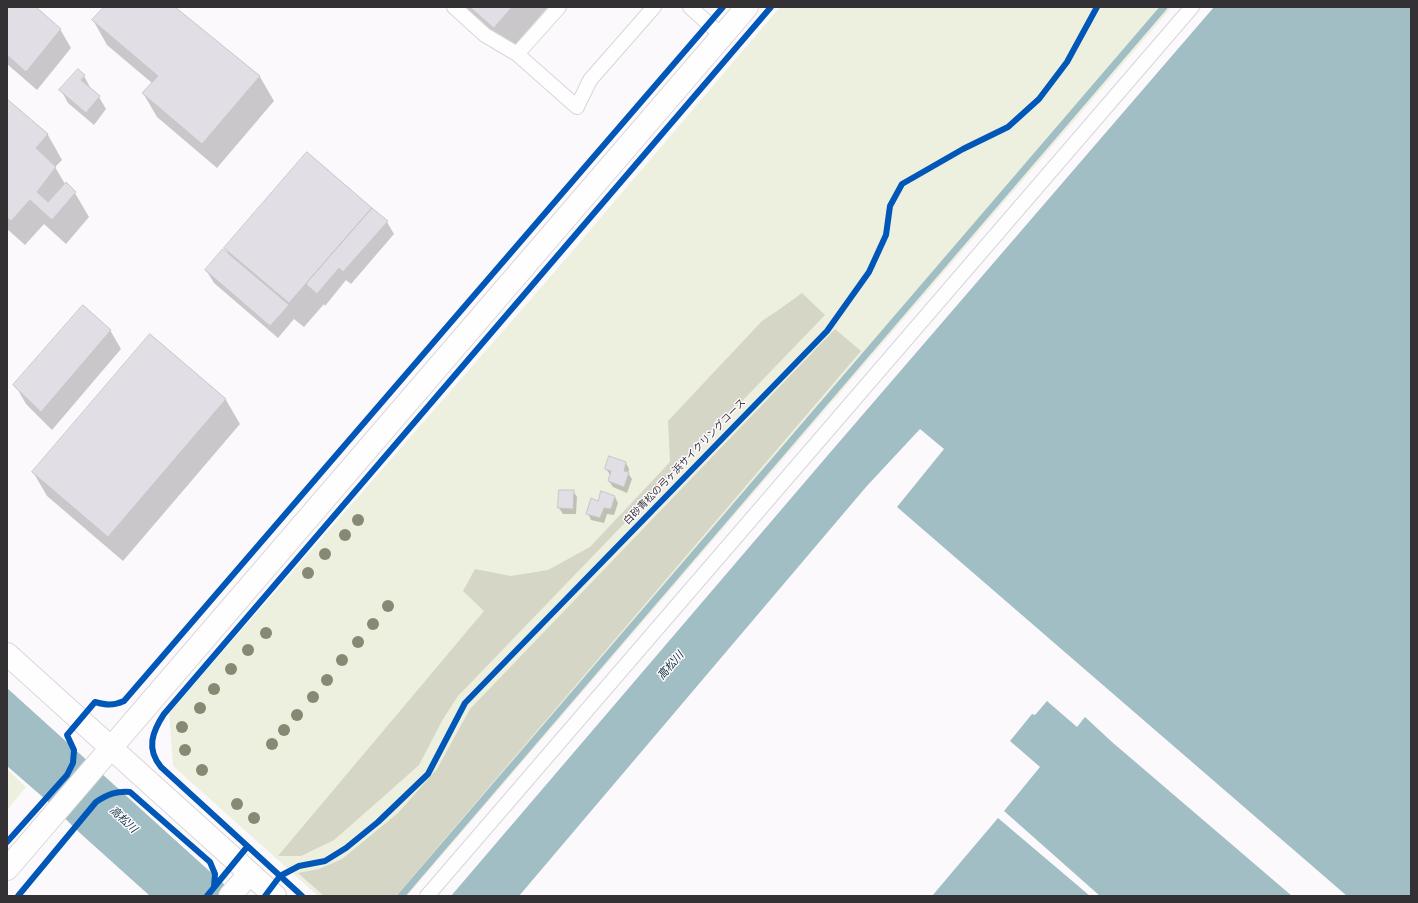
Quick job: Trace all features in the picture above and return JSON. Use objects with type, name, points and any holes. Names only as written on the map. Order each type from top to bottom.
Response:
[{"type":"street","points":[[7,870],[746,7]]},
{"type":"street","points":[[7,654],[275,896]]},
{"type":"street","points":[[231,894],[250,873]]},
{"type":"lane","points":[[454,7],[485,35],[517,54],[577,107],[590,80],[654,7]]},
{"type":"lane","points":[[517,54],[559,7]]},
{"type":"lane","points":[[690,7],[722,36]]},
{"type":"lane","points":[[427,896],[1192,7]]},
{"type":"green space","points":[[780,7],[1172,7],[407,896],[318,896],[173,766],[169,713],[551,276]]},
{"type":"green space","points":[[802,293],[825,315],[458,696],[443,719],[419,765],[334,840],[301,856],[278,856],[484,611],[463,591],[475,569],[511,576],[548,570],[590,547],[670,462],[668,421],[762,321]]},
{"type":"green space","points":[[835,329],[861,351],[396,896],[324,896],[298,873],[319,869],[342,859],[398,813],[437,769],[470,709]]},
{"type":"green space","points":[[7,769],[26,787],[7,810]]},
{"type":"water","name":"高松川","points":[[1214,7],[1411,7],[1411,896],[1347,896],[897,507],[944,449],[920,429],[866,487],[519,896],[451,896],[828,455]]},
{"type":"water","name":"高松川","points":[[7,688],[237,896],[150,896],[81,834],[45,799],[7,766]]},
{"type":"water","points":[[1047,701],[1077,727],[1085,717],[1112,742],[1292,896],[1100,896],[1004,811],[1040,767],[1010,741],[1032,714],[1035,715]]},
{"type":"water","points":[[998,818],[1090,896],[932,896]]},
{"type":"building","points":[[7,7],[36,7],[61,29],[26,72],[7,55]]},
{"type":"building","points":[[104,7],[175,7],[260,76],[202,144],[142,93],[158,76],[92,20]]},
{"type":"building","points":[[470,7],[512,7],[494,28]]},
{"type":"building","points":[[78,69],[85,75],[81,80],[100,96],[86,113],[59,90]]},
{"type":"building","points":[[7,99],[48,134],[36,148],[56,167],[37,192],[48,202],[66,182],[76,192],[52,220],[30,200],[11,221],[7,218]]},
{"type":"building","points":[[307,152],[372,208],[289,303],[224,248]]},
{"type":"building","points":[[372,208],[388,221],[343,272],[339,268],[317,294],[306,284]]},
{"type":"building","points":[[223,249],[289,305],[270,326],[205,270]]},
{"type":"building","points":[[83,305],[111,330],[41,412],[13,385]]},
{"type":"building","points":[[150,334],[226,399],[108,537],[32,472]]},
{"type":"building","points":[[609,456],[626,462],[624,471],[629,472],[624,487],[608,481],[611,471],[605,469]]},
{"type":"building","points":[[559,490],[574,490],[573,509],[558,508]]},
{"type":"building","points":[[601,491],[615,496],[611,509],[604,508],[600,518],[586,514],[591,498],[598,501]]},
{"type":"waterway","points":[[401,896],[1164,7]]},
{"type":"cycle path","points":[[7,842],[67,775],[73,763],[74,750],[67,735],[95,702],[103,704],[116,704],[124,701],[723,7]]},
{"type":"cycle path","points":[[302,896],[161,767],[153,754],[152,747],[152,740],[156,727],[164,714],[771,7]]},
{"type":"cycle path","name":"白砂青松の弓ヶ浜サイクリングコース","points":[[265,896],[280,876],[299,866],[325,861],[346,848],[378,822],[428,774],[465,703],[827,331],[869,272],[886,235],[890,206],[902,184],[963,149],[1008,127],[1039,99],[1067,62],[1097,7]]},
{"type":"cycle path","points":[[18,896],[96,802],[108,795],[120,792],[130,792],[210,862],[215,874],[214,887]]},
{"type":"cycle path","points":[[207,896],[247,847]]}]
